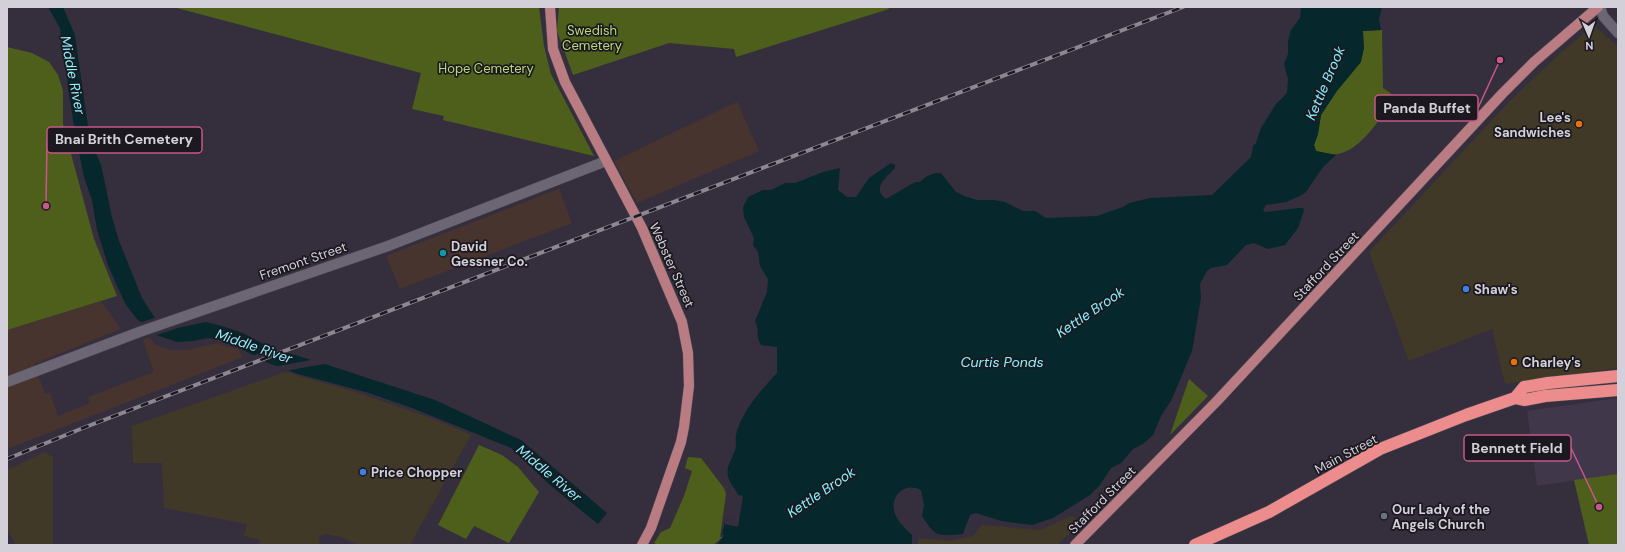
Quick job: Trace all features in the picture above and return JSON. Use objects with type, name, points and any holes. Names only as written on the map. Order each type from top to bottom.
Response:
[{"type":"highway","name":"Main Street","points":[[1195,545],[1269,512],[1380,449],[1466,415],[1515,398],[1524,387],[1618,376]]},
{"type":"highway","name":"Main Street","points":[[1515,398],[1524,400],[1545,396],[1618,390]]},
{"type":"main road","name":"Webster Street","points":[[550,7],[552,40],[565,82],[642,228],[682,322],[688,354],[689,386],[684,427],[671,471],[651,528],[644,542]]},
{"type":"main road","name":"Stafford Street","points":[[1075,545],[1217,401],[1502,94],[1534,62],[1599,7]]},
{"type":"street","points":[[1599,7],[1603,16],[1618,33]]},
{"type":"street","name":"Fremont Street","points":[[7,382],[142,330],[175,320],[388,246],[606,161]]},
{"type":"shaded area","points":[[1594,25],[1618,47],[1618,368],[1505,384],[1492,329],[1409,361],[1369,252],[1508,103],[1557,56]]},
{"type":"shaded area","points":[[737,102],[759,151],[637,203],[614,161]]},
{"type":"shaded area","name":"David Gessner Co.","points":[[559,189],[572,223],[400,289],[386,256]]},
{"type":"shaded area","points":[[101,301],[121,329],[34,364],[45,394],[50,393],[58,416],[90,403],[88,397],[154,372],[143,339],[149,337],[155,345],[171,350],[187,350],[217,343],[238,349],[243,357],[7,449],[7,330]]},
{"type":"shaded area","points":[[285,372],[356,392],[431,418],[471,435],[410,545],[357,545],[342,537],[325,534],[319,536],[320,545],[259,545],[260,540],[244,536],[247,524],[164,508],[162,463],[133,463],[132,426]]},
{"type":"shaded area","points":[[1618,398],[1618,474],[1537,486],[1527,411]]},
{"type":"shaded area","points":[[44,452],[53,457],[53,545],[16,545],[7,528],[7,470]]},
{"type":"shaded area","points":[[1072,516],[1080,523],[1057,545],[918,545],[919,538],[948,541],[973,536],[982,525],[1040,530]]},
{"type":"green space","name":"Hope Cemetery","points":[[173,7],[539,7],[544,46],[551,74],[594,156],[443,120],[444,116],[412,109],[421,73]]},
{"type":"green space","name":"Swedish Cemetery","points":[[559,7],[888,7],[889,9],[736,57],[734,49],[669,43],[573,75],[557,31]]},
{"type":"green space","points":[[1382,30],[1383,88],[1393,95],[1393,103],[1361,141],[1346,152],[1329,154],[1316,151],[1314,145],[1318,134],[1321,115],[1364,48],[1362,31]]},
{"type":"green space","points":[[7,47],[32,53],[49,62],[58,75],[63,91],[63,124],[94,239],[117,296],[7,330]]},
{"type":"green space","points":[[1189,379],[1208,396],[1170,435]]},
{"type":"green space","points":[[479,445],[502,455],[518,467],[539,492],[509,543],[474,526],[466,539],[438,525]]},
{"type":"green space","points":[[688,457],[701,458],[724,488],[726,494],[720,537],[723,537],[713,545],[658,545],[654,543],[661,532],[670,528],[684,496],[692,471],[685,468]]},
{"type":"green space","points":[[1618,474],[1618,545],[1589,545],[1574,480]]},
{"type":"water","name":"Middle River","points":[[48,7],[63,7],[75,35],[90,140],[101,165],[112,217],[119,241],[142,298],[157,321],[178,328],[206,322],[225,327],[243,333],[269,347],[435,400],[521,440],[607,513],[598,524],[551,486],[511,448],[412,408],[369,393],[298,374],[268,363],[222,340],[208,338],[177,342],[156,335],[137,319],[126,305],[118,288],[108,265],[97,230],[92,200],[84,177],[76,138],[68,88],[66,54],[62,46],[60,28]]},
{"type":"water","name":"Curtis Ponds","points":[[1301,7],[1382,7],[1379,19],[1381,30],[1363,31],[1364,48],[1361,62],[1337,91],[1321,115],[1318,134],[1314,145],[1316,151],[1336,155],[1323,167],[1306,192],[1286,202],[1266,205],[1263,210],[1265,212],[1303,208],[1304,210],[1298,228],[1285,245],[1268,249],[1254,243],[1246,245],[1227,265],[1211,268],[1207,271],[1200,284],[1201,298],[1192,351],[1172,399],[1161,416],[1153,435],[1143,444],[1133,449],[1121,463],[1111,468],[1100,485],[1090,495],[1053,518],[1032,525],[1001,521],[976,513],[970,515],[963,534],[943,535],[935,532],[922,516],[924,505],[921,490],[909,488],[903,490],[895,497],[894,509],[899,521],[912,535],[912,545],[717,545],[724,535],[722,535],[725,521],[733,519],[738,504],[739,498],[730,482],[728,472],[736,448],[736,435],[739,426],[747,409],[777,373],[777,347],[761,345],[758,338],[755,321],[767,292],[768,279],[760,266],[758,252],[753,245],[754,238],[744,217],[743,207],[748,197],[763,190],[771,190],[785,183],[795,183],[823,172],[840,168],[838,190],[847,197],[856,197],[869,178],[891,163],[895,165],[895,168],[884,179],[880,187],[882,195],[886,199],[915,182],[920,182],[932,174],[941,173],[956,192],[964,196],[977,200],[994,200],[1005,202],[1023,211],[1035,211],[1046,218],[1097,216],[1123,207],[1129,203],[1150,198],[1212,195],[1251,157],[1253,146],[1256,143],[1261,128],[1276,104],[1287,93],[1288,79],[1284,64],[1288,54],[1288,41],[1291,30],[1300,18]]},
{"type":"pier","points":[[157,317],[164,322],[177,326],[178,328],[154,336],[139,323]]},
{"type":"pier","points":[[275,347],[291,352],[262,362],[252,356]]},
{"type":"pier","points":[[316,359],[330,363],[285,371],[273,367]]},
{"type":"pier","points":[[738,495],[743,496],[738,527],[725,524],[725,521],[733,519]]},
{"type":"railway","points":[[7,459],[83,428],[1183,7]]},
{"type":"place","name":"Panda Buffet","points":[[1500,60]]},
{"type":"place","name":"Lee's Sandwiches","points":[[1579,124]]},
{"type":"place","name":"Bnai Brith Cemetery","points":[[46,206]]},
{"type":"place","name":"David Gessner Co.","points":[[443,253]]},
{"type":"place","name":"Shaw's","points":[[1466,289]]},
{"type":"place","name":"Charley's","points":[[1514,362]]},
{"type":"place","name":"Price Chopper","points":[[363,472]]},
{"type":"place","name":"Bennett Field","points":[[1599,507]]},
{"type":"place","name":"Our Lady of the Angels Church","points":[[1384,516]]},
{"type":"water label","name":"Kettle Brook","points":[[1325,83]]},
{"type":"water label","name":"Kettle Brook","points":[[1090,312]]},
{"type":"water label","name":"Kettle Brook","points":[[821,492]]}]
